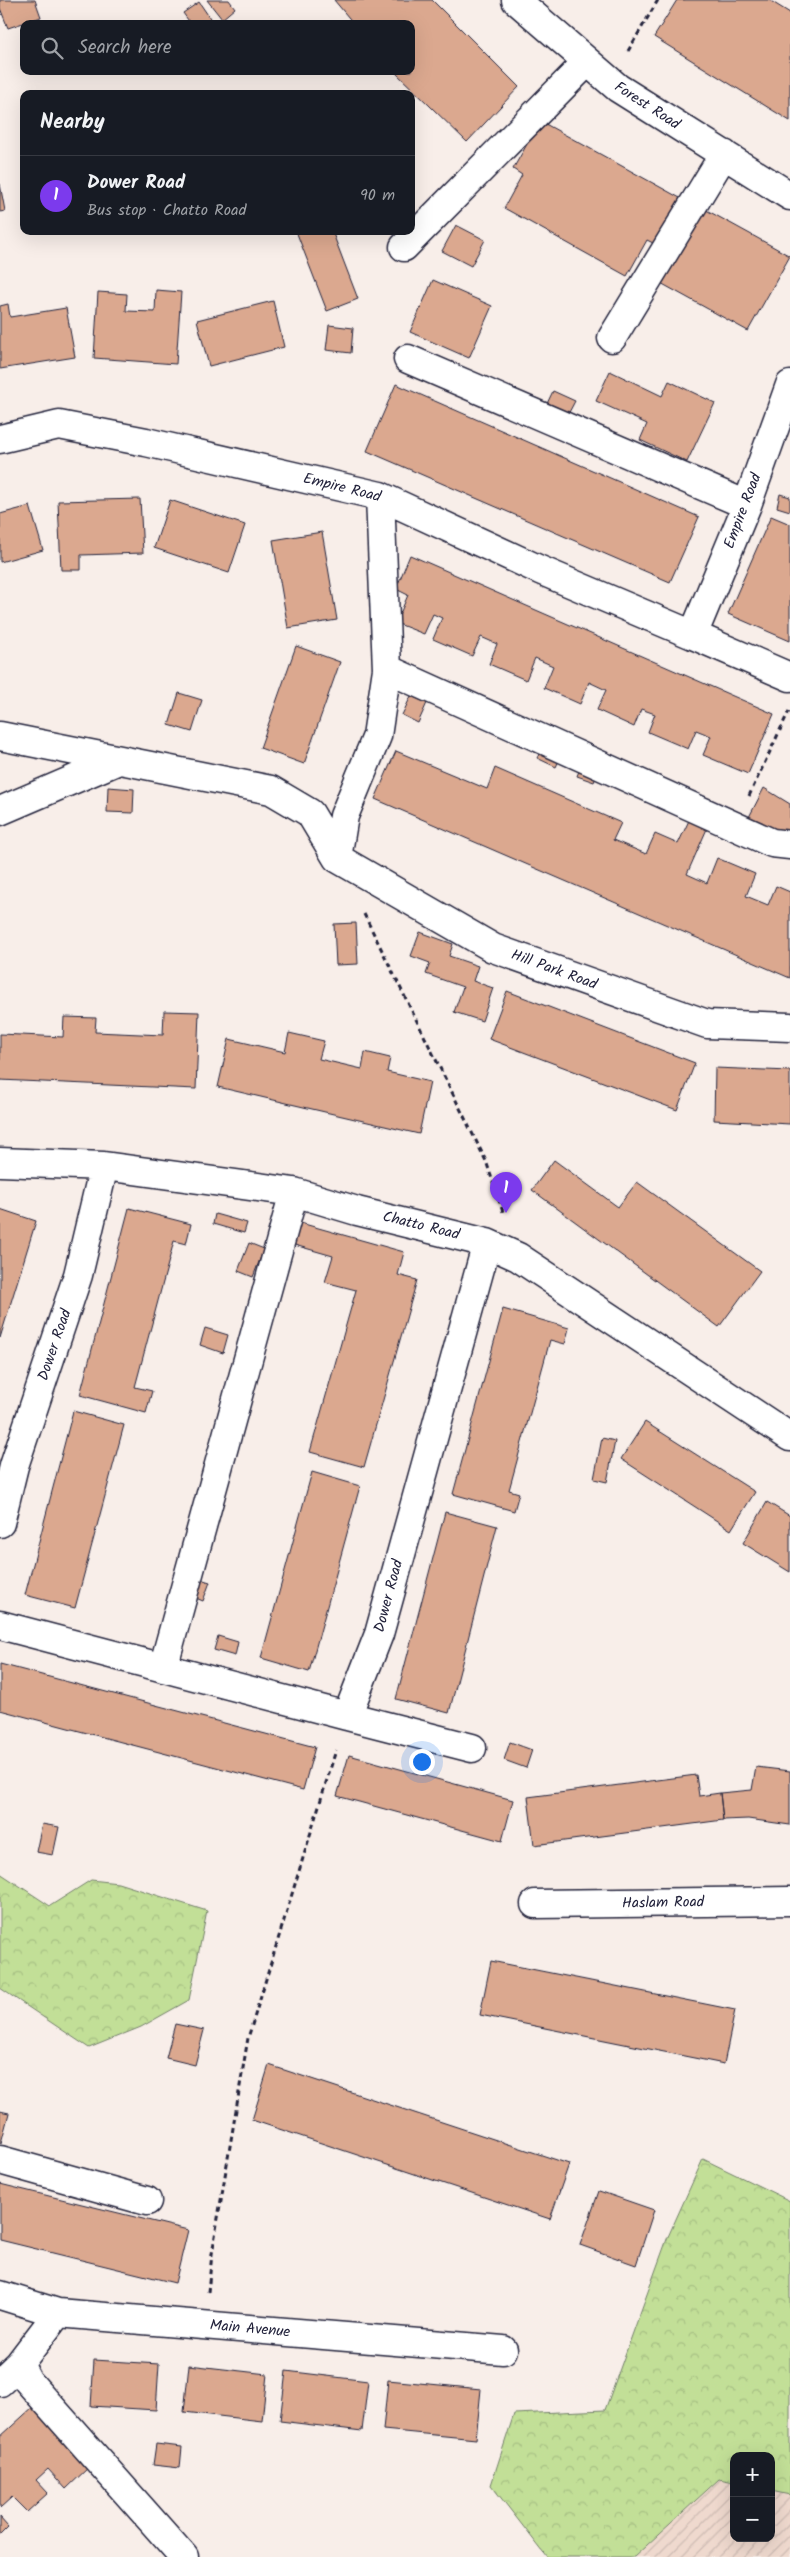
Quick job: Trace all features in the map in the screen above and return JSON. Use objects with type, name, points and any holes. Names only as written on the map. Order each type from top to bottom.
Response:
[{"type":"street","name":"Forest Road","points":[[516,0],[610,81],[790,196]]},
{"type":"street","points":[[404,247],[587,62]]},
{"type":"street","points":[[612,338],[724,154]]},
{"type":"street","points":[[408,359],[747,505]]},
{"type":"street","name":"Empire Road","points":[[693,635],[747,505],[790,385]]},
{"type":"street","name":"Empire Road","points":[[0,439],[59,425],[146,442],[380,496],[540,570],[790,677]]},
{"type":"street","points":[[337,858],[344,816],[377,736],[387,669],[380,496]]},
{"type":"street","points":[[387,669],[772,843],[790,845]]},
{"type":"street","points":[[0,736],[271,790],[310,812],[337,858]]},
{"type":"street","points":[[0,811],[119,760]]},
{"type":"street","name":"Hill Park Road","points":[[337,858],[493,948],[707,1024],[790,1027]]},
{"type":"street","name":"Chatto Road","points":[[0,1162],[104,1166],[294,1192],[357,1211],[487,1243],[518,1257],[790,1437]]},
{"type":"street","name":"Dower Road","points":[[0,1523],[14,1466],[78,1275],[104,1166]]},
{"type":"street","points":[[163,1668],[294,1192]]},
{"type":"street","name":"Dower Road","points":[[347,1716],[380,1634],[487,1243]]},
{"type":"street","points":[[0,1625],[472,1748]]},
{"type":"street","name":"Haslam Road","points":[[535,1904],[790,1901]]},
{"type":"street","points":[[0,2160],[147,2201]]},
{"type":"street","name":"Main Avenue","points":[[0,2294],[58,2313],[503,2350]]},
{"type":"street","points":[[58,2313],[10,2373],[28,2381],[184,2557]]},
{"type":"path","points":[[610,81],[658,0]]},
{"type":"path","points":[[734,826],[790,708]]},
{"type":"path","points":[[363,912],[486,1161],[518,1257]]},
{"type":"path","points":[[205,2325],[212,2254],[248,2038],[347,1716]]},
{"type":"shaded area","points":[[719,2479],[730,2481],[730,2542],[775,2542],[775,2492],[790,2495],[790,2557],[634,2557]]},
{"type":"green space","points":[[0,1873],[50,1906],[91,1880],[118,1883],[207,1911],[189,2000],[141,2027],[89,2048],[0,1988]]},
{"type":"green space","points":[[703,2159],[790,2201],[790,2495],[775,2492],[775,2452],[730,2452],[730,2481],[719,2479],[634,2557],[547,2557],[491,2485],[514,2414],[605,2410],[667,2239]]},
{"type":"building","points":[[0,0],[35,0],[41,17],[32,20],[20,20],[20,24],[8,28],[0,8]]},
{"type":"building","points":[[207,0],[229,0],[235,8],[222,19]]},
{"type":"building","points":[[334,0],[432,0],[519,87],[467,142],[398,75],[415,75],[415,20],[351,20]]},
{"type":"building","points":[[677,0],[769,0],[790,13],[790,121],[654,37]]},
{"type":"building","points":[[199,2],[211,20],[188,20],[183,13]]},
{"type":"building","points":[[540,121],[680,198],[655,244],[647,240],[627,276],[504,208],[522,175],[513,169]]},
{"type":"building","points":[[0,184],[5,211],[0,212]]},
{"type":"building","points":[[699,206],[790,256],[748,331],[657,281]]},
{"type":"building","points":[[456,225],[485,240],[471,266],[442,251]]},
{"type":"building","points":[[298,235],[334,235],[358,299],[327,311]]},
{"type":"building","points":[[433,280],[492,306],[469,358],[410,332]]},
{"type":"building","points":[[156,290],[181,292],[176,364],[94,358],[98,292],[127,294],[126,311],[155,312]]},
{"type":"building","points":[[273,301],[284,347],[209,366],[197,320]]},
{"type":"building","points":[[8,304],[10,317],[66,308],[75,357],[0,369],[0,306]]},
{"type":"building","points":[[329,325],[353,328],[351,353],[326,350]]},
{"type":"building","points":[[610,371],[662,396],[669,381],[715,403],[687,462],[640,440],[647,424],[596,401]]},
{"type":"building","points":[[396,384],[699,517],[670,582],[367,451]]},
{"type":"building","points":[[553,391],[575,401],[565,420],[544,410]]},
{"type":"building","points":[[780,494],[790,497],[790,511],[777,507]]},
{"type":"building","points":[[140,499],[143,553],[81,555],[81,570],[61,570],[58,501]]},
{"type":"building","points":[[170,500],[245,525],[229,573],[154,548]]},
{"type":"building","points":[[30,506],[43,550],[0,562],[0,514]]},
{"type":"building","points":[[771,516],[790,524],[790,641],[728,614]]},
{"type":"building","points":[[322,532],[337,620],[288,628],[273,540]]},
{"type":"building","points":[[410,555],[774,714],[748,774],[703,755],[711,736],[696,730],[688,749],[648,732],[655,714],[641,709],[634,727],[597,710],[606,690],[589,682],[580,704],[544,688],[553,666],[535,658],[526,680],[489,664],[497,644],[481,637],[472,656],[433,639],[442,618],[433,614],[424,634],[396,623],[408,595],[396,589]]},
{"type":"building","points":[[296,646],[340,662],[304,764],[260,748]]},
{"type":"building","points":[[179,693],[202,700],[192,732],[169,725]]},
{"type":"building","points":[[411,696],[427,703],[418,723],[402,715]]},
{"type":"building","points":[[543,747],[561,756],[556,767],[537,758]]},
{"type":"building","points":[[396,751],[487,789],[495,768],[621,823],[613,840],[646,854],[655,834],[678,844],[692,814],[710,822],[687,874],[707,883],[717,858],[755,874],[746,896],[768,905],[776,886],[790,892],[790,978],[375,799]]},
{"type":"building","points":[[581,766],[598,773],[594,782],[577,776]]},
{"type":"building","points":[[108,787],[134,789],[133,813],[107,812]]},
{"type":"building","points":[[764,788],[790,804],[790,837],[748,819]]},
{"type":"building","points":[[356,923],[358,964],[336,965],[334,924]]},
{"type":"building","points":[[420,932],[453,944],[449,956],[478,966],[473,981],[493,988],[482,1021],[454,1012],[463,987],[426,974],[430,963],[411,956]]},
{"type":"building","points":[[507,991],[695,1063],[677,1110],[489,1039]]},
{"type":"building","points":[[164,1011],[199,1012],[196,1089],[0,1080],[0,1034],[63,1037],[64,1017],[96,1018],[95,1032],[163,1035]]},
{"type":"building","points":[[289,1033],[324,1041],[319,1059],[362,1069],[365,1052],[390,1058],[387,1072],[430,1082],[419,1134],[218,1087],[229,1039],[285,1052]]},
{"type":"building","points":[[715,1068],[790,1071],[790,1124],[714,1120]]},
{"type":"building","points":[[554,1160],[618,1207],[637,1182],[760,1271],[719,1327],[532,1190]]},
{"type":"building","points":[[129,1208],[191,1224],[186,1244],[174,1241],[135,1387],[152,1391],[146,1413],[80,1395]]},
{"type":"building","points":[[0,1209],[36,1221],[0,1338]]},
{"type":"building","points":[[215,1214],[247,1223],[244,1233],[213,1224]]},
{"type":"building","points":[[297,1222],[404,1252],[398,1275],[417,1280],[364,1467],[310,1452],[356,1290],[325,1282],[333,1256],[291,1244]]},
{"type":"building","points":[[249,1243],[264,1249],[253,1277],[238,1271]]},
{"type":"building","points":[[503,1309],[569,1328],[565,1344],[550,1340],[509,1490],[519,1493],[514,1511],[453,1494]]},
{"type":"building","points":[[205,1328],[228,1335],[223,1353],[200,1345]]},
{"type":"building","points":[[73,1411],[124,1425],[75,1608],[25,1595]]},
{"type":"building","points":[[645,1422],[755,1492],[731,1530],[621,1459]]},
{"type":"building","points":[[602,1438],[615,1441],[607,1482],[594,1479]]},
{"type":"building","points":[[312,1472],[360,1486],[309,1672],[261,1658]]},
{"type":"building","points":[[767,1502],[790,1516],[790,1572],[743,1543]]},
{"type":"building","points":[[445,1512],[497,1526],[449,1713],[396,1699]]},
{"type":"building","points":[[197,1578],[210,1582],[203,1601],[191,1596]]},
{"type":"building","points":[[218,1636],[238,1642],[235,1656],[214,1650]]},
{"type":"building","points":[[0,1664],[315,1747],[303,1790],[0,1710]]},
{"type":"building","points":[[510,1742],[532,1750],[526,1768],[504,1760]]},
{"type":"building","points":[[349,1755],[513,1800],[502,1841],[337,1796]]},
{"type":"building","points":[[756,1767],[790,1771],[790,1825],[748,1819],[723,1820],[720,1793],[752,1790]]},
{"type":"building","points":[[696,1775],[699,1796],[720,1793],[723,1820],[534,1845],[528,1797]]},
{"type":"building","points":[[42,1824],[59,1827],[53,1855],[36,1852]]},
{"type":"building","points":[[491,1961],[735,2010],[724,2064],[480,2015]]},
{"type":"building","points":[[175,2024],[204,2030],[195,2065],[166,2058]]},
{"type":"building","points":[[269,2065],[569,2164],[550,2219],[252,2120]]},
{"type":"building","points":[[0,2111],[9,2113],[1,2143],[0,2143]]},
{"type":"building","points":[[0,2184],[188,2230],[175,2283],[0,2240]]},
{"type":"building","points":[[599,2191],[654,2210],[636,2265],[580,2245]]},
{"type":"building","points":[[94,2360],[159,2364],[156,2410],[91,2406]]},
{"type":"building","points":[[189,2365],[267,2374],[262,2421],[184,2412]]},
{"type":"building","points":[[286,2371],[368,2381],[362,2431],[280,2421]]},
{"type":"building","points":[[388,2380],[481,2389],[476,2439],[383,2430]]},
{"type":"building","points":[[34,2406],[90,2466],[66,2489],[48,2469],[36,2480],[48,2493],[27,2512],[12,2497],[0,2508],[0,2437]]},
{"type":"building","points":[[156,2444],[182,2447],[180,2468],[153,2465]]},
{"type":"building","points":[[0,2518],[8,2527],[0,2535]]},
{"type":"place","name":"Dower Road","points":[[506,1213]]}]
